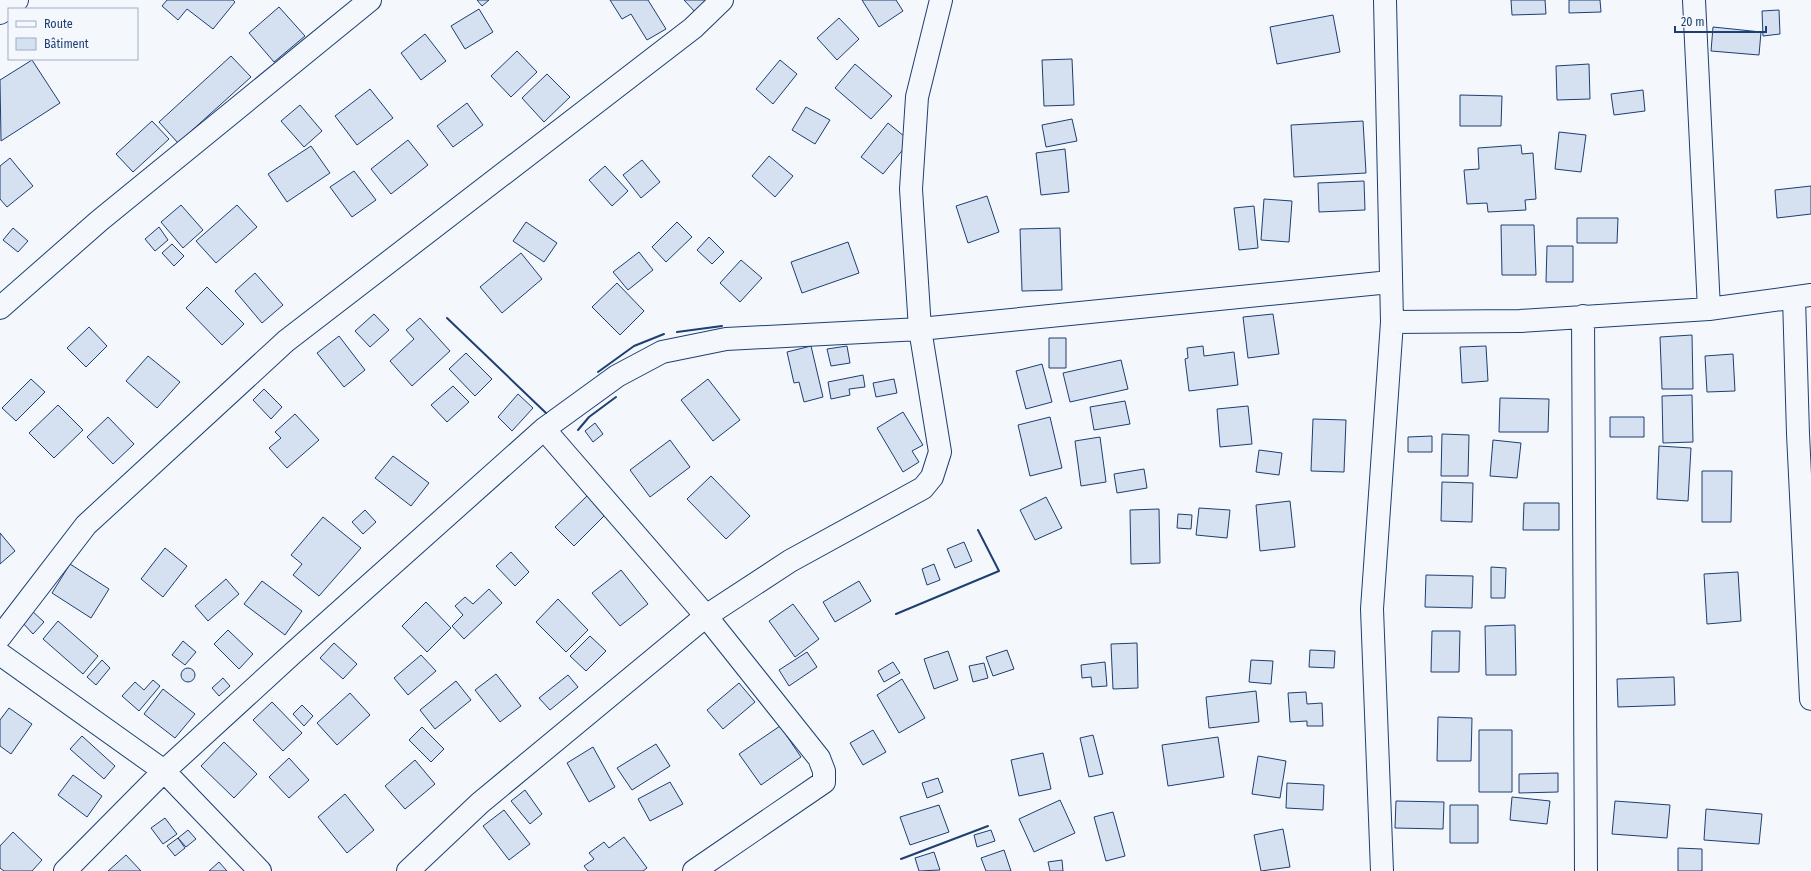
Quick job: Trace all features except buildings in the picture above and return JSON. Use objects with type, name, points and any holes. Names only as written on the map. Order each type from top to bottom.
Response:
[{"type":"street","points":[[0,13],[17,0]]},
{"type":"street","points":[[0,308],[99,221],[370,0]]},
{"type":"street","points":[[0,637],[86,525],[286,341],[693,28],[722,0]]},
{"type":"street","points":[[408,871],[480,803],[706,616],[790,561],[923,488],[932,477],[940,452],[920,329],[911,189],[918,89],[941,0]]},
{"type":"street","points":[[1382,871],[1372,609],[1392,322],[1385,0]]},
{"type":"street","points":[[1694,0],[1709,309]]},
{"type":"street","points":[[65,871],[164,771],[292,654],[544,429],[617,376],[662,352],[726,339],[920,329],[1390,282]]},
{"type":"street","points":[[1392,322],[1520,321],[1709,309],[1803,296],[1798,434],[1811,699]]},
{"type":"street","points":[[1583,316],[1586,871]]},
{"type":"street","points":[[544,429],[706,616],[819,758],[824,771],[824,782],[694,871]]},
{"type":"street","points":[[0,654],[164,771],[260,871]]},
{"type":"wall","points":[[447,318],[546,413]]},
{"type":"wall","points":[[677,332],[722,326]]},
{"type":"wall","points":[[598,372],[634,346],[664,334]]},
{"type":"wall","points":[[578,430],[589,417],[616,397]]},
{"type":"wall","points":[[896,614],[999,571],[978,530]]},
{"type":"wall","points":[[901,859],[988,826]]}]
